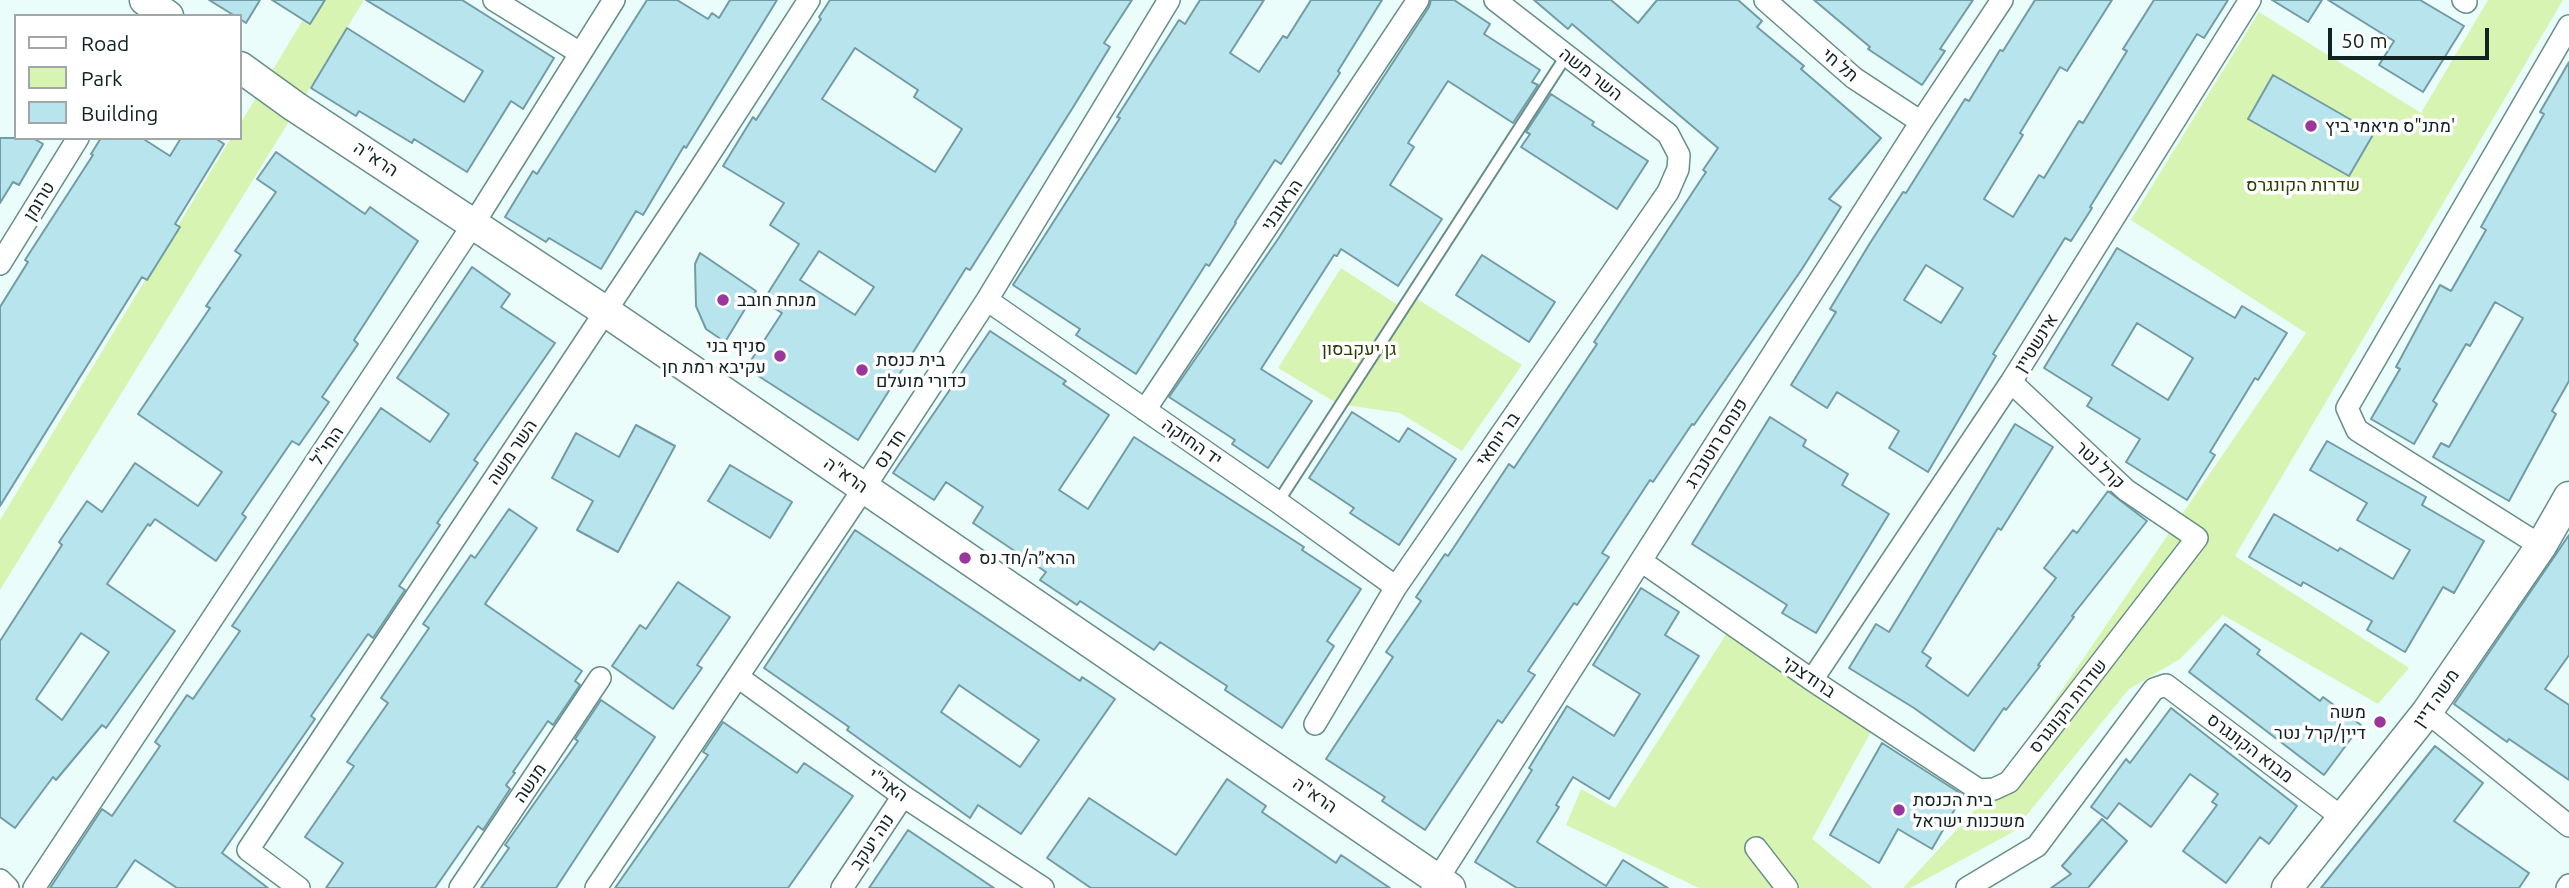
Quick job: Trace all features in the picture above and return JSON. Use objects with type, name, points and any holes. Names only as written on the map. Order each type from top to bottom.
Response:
[{"type":"street","points":[[494,0],[580,53]]},
{"type":"street","name":"החי\"ל","points":[[34,888],[474,223],[614,0]]},
{"type":"street","name":"השר משה","points":[[299,888],[248,850],[809,0]]},
{"type":"street","name":"חד נס","points":[[596,888],[987,300],[1169,0]]},
{"type":"street","name":"הראובני","points":[[1145,410],[1418,0]]},
{"type":"street","name":"השר משה","points":[[1495,0],[1668,134],[1679,155]]},
{"type":"street","name":"פנחס רוטנברג","points":[[1440,885],[1641,561],[2002,0]]},
{"type":"street","name":"אינשטיין","points":[[1812,680],[2011,382],[2250,0]]},
{"type":"street","name":"תל חי","points":[[1775,3],[1854,78],[1921,122]]},
{"type":"street","points":[[2541,546],[2357,430],[2347,408],[2569,26]]},
{"type":"street","name":"הרא\"ה","points":[[242,68],[605,311],[1440,885]]},
{"type":"street","name":"טרומן","points":[[0,264],[77,140]]},
{"type":"street","name":"בר יוחאי","points":[[1315,724],[1396,587],[1668,192],[1678,169],[1679,155]]},
{"type":"street","name":"יד החזקה","points":[[987,300],[1396,587]]},
{"type":"street","name":"קרל נטר","points":[[2011,382],[2126,490],[2197,538]]},
{"type":"street","name":"משה דיין","points":[[2287,888],[2427,712],[2541,546],[2569,497]]},
{"type":"street","name":"שדרות הקונגרס","points":[[1979,790],[1994,789],[2009,782],[2197,538]]},
{"type":"street","name":"ברודצקי","points":[[1641,561],[1812,680],[1979,790]]},
{"type":"street","name":"האר\"י","points":[[738,677],[903,796],[1043,888]]},
{"type":"street","name":"מנשה","points":[[460,888],[600,678]]},
{"type":"street","name":"מבוא הקונגרס","points":[[1967,888],[2037,846],[2154,689],[2166,685],[2344,819]]},
{"type":"street","points":[[2427,712],[2569,826]]},
{"type":"street","name":"נוה יעקב","points":[[842,888],[903,796]]},
{"type":"street","points":[[1756,848],[1787,888]]},
{"type":"street","points":[[0,880],[8,888]]},
{"type":"lane","points":[[1278,502],[1566,56]]},
{"type":"green space","points":[[315,0],[364,0],[0,590],[0,520],[230,140],[242,140],[242,121]]},
{"type":"green space","name":"שדרות הקונגרס","points":[[2488,0],[2563,0],[2235,556],[2409,668],[2378,704],[2223,615],[2180,659],[2129,689],[2013,832],[1910,888],[1903,888],[1994,789],[2306,333],[2131,220],[2259,12],[2421,113]]},
{"type":"green space","name":"גן יעקבסון","points":[[1341,268],[1404,309],[1414,297],[1522,365],[1462,451],[1400,413],[1338,404],[1278,368]]},
{"type":"green space","points":[[1727,633],[1872,730],[1812,839],[1873,888],[1699,888],[1566,825],[1581,789],[1615,808]]},
{"type":"building","points":[[209,0],[260,0],[246,23],[242,20],[242,14],[232,14]]},
{"type":"building","points":[[272,0],[325,0],[310,24]]},
{"type":"building","points":[[366,0],[462,0],[554,58],[523,109],[511,101],[467,172],[414,139],[412,143],[359,111],[356,116],[311,88],[347,28],[464,102],[483,71]]},
{"type":"building","points":[[647,0],[677,0],[708,19],[712,13],[719,18],[730,0],[777,0],[643,215],[636,211],[601,269],[549,238],[546,242],[505,217],[533,171],[537,174]]},
{"type":"building","points":[[830,0],[1132,0],[1104,43],[1110,47],[1072,109],[970,270],[966,268],[858,440],[746,368],[782,313],[763,301],[799,244],[770,225],[784,203],[723,166],[753,117],[756,120],[821,19],[819,17]],"holes":[[[855,48],[918,90],[914,97],[962,129],[935,172],[822,99]],[[819,251],[874,287],[855,315],[800,280]]]},
{"type":"building","points":[[1200,0],[1264,0],[1230,53],[1259,72],[1283,36],[1287,38],[1311,0],[1382,0],[1338,71],[1340,73],[1281,164],[1275,160],[1209,266],[1206,264],[1136,374],[1076,335],[1080,329],[1013,285],[1179,20],[1185,24]]},
{"type":"building","points":[[1431,0],[1454,0],[1490,24],[1484,34],[1540,70],[1532,82],[1538,85],[1513,123],[1448,81],[1408,143],[1414,147],[1390,185],[1442,219],[1398,286],[1341,249],[1337,256],[1334,255],[1261,369],[1312,401],[1268,468],[1232,444],[1235,440],[1169,397],[1278,239]]},
{"type":"building","points":[[1534,0],[1611,0],[1638,23],[1657,0],[1738,0],[1762,21],[1757,27],[1804,66],[1801,69],[1881,138],[1829,199],[1841,207],[1802,269],[1653,482],[1650,480],[1602,553],[1609,557],[1528,671],[1535,675],[1502,723],[1498,720],[1425,830],[1382,801],[1385,797],[1326,759],[1393,657],[1386,652],[1421,601],[1416,597],[1445,554],[1448,556],[1509,464],[1514,468],[1597,344],[1594,342],[1706,172],[1703,170],[1718,148],[1572,24],[1568,29]]},
{"type":"building","points":[[1814,0],[1973,0],[1940,49],[1945,51],[1922,85],[1868,49],[1870,47]]},
{"type":"building","points":[[2035,0],[2112,0],[2067,71],[2060,67],[1984,199],[2013,217],[2039,175],[2044,178],[2079,121],[2083,123],[2127,51],[2123,49],[2154,0],[2228,0],[2204,38],[2197,34],[2071,241],[2065,238],[1993,354],[1996,356],[1928,472],[1889,448],[1899,431],[1837,392],[1827,408],[1791,385],[1836,312],[1830,309],[1870,243],[1903,192],[1906,193],[1965,99],[1969,101],[2000,50],[2003,51]],"holes":[[[1926,265],[1963,288],[1941,323],[1904,300]]]},
{"type":"building","points":[[2272,0],[2322,0],[2308,22]]},
{"type":"building","points":[[2328,0],[2420,0],[2464,26],[2423,92],[2379,65],[2394,41]]},
{"type":"building","points":[[2569,62],[2569,381],[2552,411],[2556,414],[2509,501],[2433,457],[2441,443],[2449,447],[2523,318],[2495,302],[2470,346],[2466,344],[2433,401],[2437,404],[2414,444],[2371,419],[2400,369],[2396,367],[2440,285],[2451,291],[2486,230],[2481,227],[2544,114],[2540,112]]},
{"type":"building","name":"מתנ\"ס מיאמי ביץ'","points":[[2273,75],[2374,133],[2349,176],[2248,119]]},
{"type":"building","points":[[1551,94],[1594,122],[1592,125],[1648,161],[1617,209],[1521,147],[1530,134],[1526,132]]},
{"type":"building","points":[[0,138],[36,140],[43,144],[19,185],[13,182],[0,203]]},
{"type":"building","points":[[100,140],[145,140],[170,156],[180,140],[218,140],[224,144],[175,224],[180,227],[147,280],[142,277],[0,506],[0,307],[28,262],[25,260],[93,155],[91,154]]},
{"type":"building","points":[[276,152],[365,214],[370,207],[418,241],[354,340],[358,344],[322,397],[329,402],[299,445],[292,441],[242,514],[246,517],[216,561],[155,519],[150,526],[148,524],[107,584],[175,631],[106,728],[102,725],[56,780],[53,777],[15,828],[0,817],[0,641],[62,545],[59,542],[87,501],[102,512],[135,463],[198,506],[222,472],[138,414],[210,308],[206,306],[241,255],[235,251],[276,192],[257,179]],"holes":[[[81,633],[109,652],[62,720],[36,699]]]},
{"type":"building","points":[[2117,248],[2235,318],[2242,306],[2287,333],[2258,380],[2255,378],[2210,452],[2215,455],[2187,500],[2126,462],[2140,439],[2087,406],[2092,398],[2044,368]],"holes":[[[2137,323],[2193,358],[2168,400],[2112,365]]]},
{"type":"building","name":"מנחת חובב","points":[[700,253],[756,291],[725,342],[706,329],[696,306],[695,264]]},
{"type":"building","points":[[1482,255],[1555,302],[1529,342],[1456,295]]},
{"type":"building","points":[[472,267],[510,294],[501,307],[555,343],[474,460],[478,463],[399,586],[405,590],[373,638],[368,634],[311,716],[315,719],[222,853],[268,888],[177,888],[135,860],[116,888],[50,888],[102,809],[112,816],[160,746],[155,742],[187,695],[193,699],[240,631],[232,626],[381,408],[430,442],[449,414],[397,378]]},
{"type":"building","points":[[990,331],[1066,381],[1063,384],[1109,415],[1059,490],[1088,509],[1134,437],[1304,547],[1302,550],[1361,589],[1327,641],[1334,646],[1282,728],[1225,690],[1227,686],[1160,642],[1154,650],[1080,601],[1077,605],[1040,580],[1046,572],[973,523],[983,507],[946,482],[934,500],[893,473]]},
{"type":"building","points":[[1352,412],[1399,442],[1408,428],[1456,459],[1399,545],[1350,513],[1354,508],[1309,478]]},
{"type":"building","points":[[1770,417],[1806,440],[1803,446],[1848,474],[1842,485],[1889,514],[1816,633],[1782,613],[1787,605],[1692,544]]},
{"type":"building","points":[[2015,424],[2053,447],[2001,530],[1998,528],[1922,652],[1931,658],[1926,666],[1968,696],[2056,578],[2044,568],[2073,530],[2077,533],[2108,491],[2147,521],[2072,616],[2074,617],[2038,665],[2040,666],[2006,710],[2004,708],[1974,751],[1914,708],[1849,668],[1876,624],[1889,632]]},
{"type":"building","points":[[636,425],[675,446],[618,552],[577,530],[593,501],[552,478],[576,433],[619,457]]},
{"type":"building","points":[[2327,441],[2426,497],[2422,505],[2484,541],[2454,593],[2443,587],[2405,652],[2367,630],[2372,621],[2303,582],[2301,586],[2249,557],[2274,514],[2393,579],[2410,550],[2357,520],[2367,503],[2310,470]]},
{"type":"building","points":[[730,465],[792,502],[770,538],[708,501]]},
{"type":"building","points":[[509,509],[537,528],[485,604],[582,671],[575,681],[580,685],[553,725],[548,721],[513,772],[515,773],[506,785],[510,789],[483,830],[478,826],[435,888],[326,888],[343,863],[305,837],[354,766],[347,762],[388,703],[381,698],[429,628],[423,624],[471,555],[475,558]]},
{"type":"building","points":[[855,530],[1080,681],[1082,677],[1115,699],[1021,834],[978,805],[970,818],[847,730],[849,727],[764,668]],"holes":[[[959,685],[1039,740],[1020,767],[941,712]]]},
{"type":"building","points":[[2569,535],[2569,655],[2545,689],[2569,705],[2569,780],[2509,739],[2507,742],[2454,704]]},
{"type":"building","points":[[678,582],[730,617],[697,665],[702,668],[673,709],[612,666],[640,625],[646,629]]},
{"type":"building","points":[[1641,588],[1679,612],[1665,635],[1699,656],[1609,799],[1573,777],[1556,805],[1559,807],[1537,842],[1606,886],[1623,860],[1668,888],[1517,888],[1475,862],[1532,770],[1529,768],[1567,706],[1614,736],[1640,694],[1593,665]]},
{"type":"building","points":[[2225,624],[2260,650],[2257,654],[2320,701],[2323,697],[2361,725],[2324,775],[2189,672]]},
{"type":"building","points":[[601,700],[655,737],[556,888],[481,888],[509,848],[505,845],[578,741],[575,739]]},
{"type":"building","points":[[2171,708],[2297,806],[2269,844],[2260,837],[2226,883],[2183,851],[2217,805],[2212,802],[2218,794],[2190,774],[2151,827],[2119,803],[2107,819],[2091,807],[2126,759],[2130,763]]},
{"type":"building","points":[[723,722],[797,773],[804,763],[853,796],[788,888],[615,888],[708,755],[703,752]]},
{"type":"building","name":"בית הכנסת משכנות ישראל","points":[[1882,743],[1963,795],[1932,849],[1898,829],[1879,863],[1830,835]]},
{"type":"building","points":[[2435,746],[2483,783],[2454,821],[2529,873],[2519,888],[2321,888]]},
{"type":"building","points":[[1227,779],[1266,806],[1262,812],[1336,863],[1341,855],[1390,888],[1091,888],[1047,858],[1089,798],[1176,855]]},
{"type":"building","points":[[2102,819],[2127,841],[2088,888],[2051,888],[2071,874],[2062,866]]},
{"type":"building","points":[[908,830],[945,855],[994,888],[869,888]]},
{"type":"place","name":"מתנ\"ס מיאמי ביץ'","points":[[2311,126]]},
{"type":"place","name":"מנחת חובב","points":[[723,300]]},
{"type":"place","name":"סניף בני עקיבא רמת חן","points":[[780,356]]},
{"type":"place","name":"בית כנסת כדורי מועלם","points":[[862,370]]},
{"type":"place","name":"הרא״ה/חד נס","points":[[965,558]]},
{"type":"place","name":"משה דיין/קרל נטר","points":[[2380,722]]},
{"type":"place","name":"בית הכנסת משכנות ישראל","points":[[1899,810]]}]
